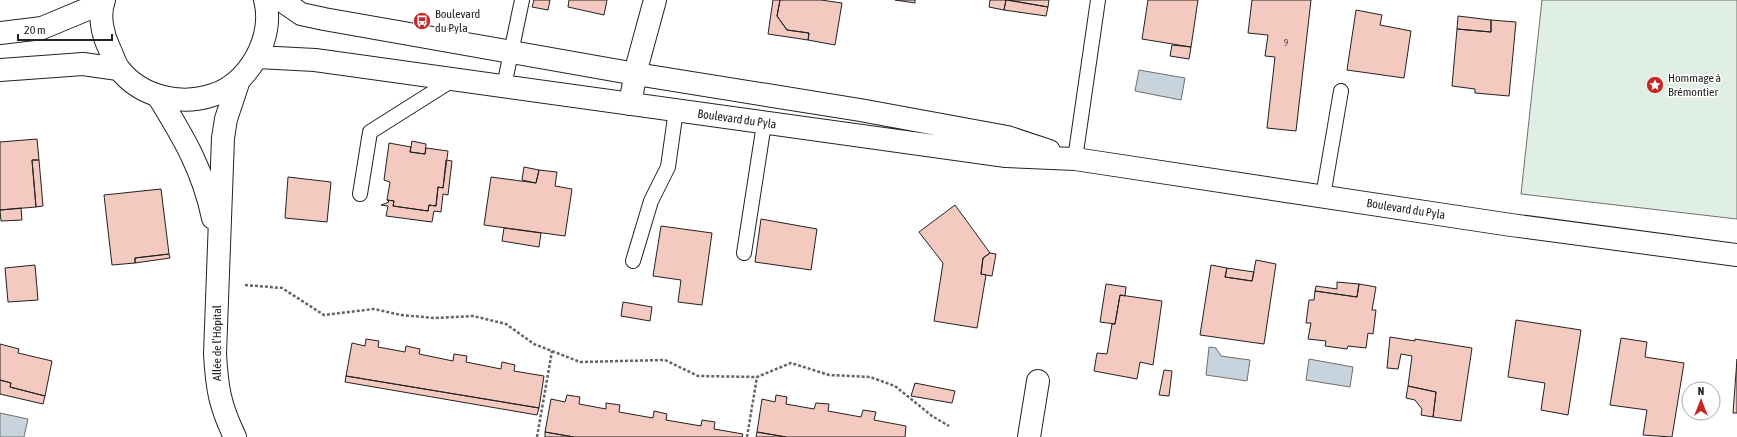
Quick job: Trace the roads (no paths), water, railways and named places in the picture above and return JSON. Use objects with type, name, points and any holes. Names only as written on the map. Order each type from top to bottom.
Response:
[{"type":"main road","points":[[0,33],[42,28],[103,2],[103,35],[118,69],[134,84],[158,96],[184,101],[214,95],[239,80],[257,57],[264,40],[267,21],[265,0]]},
{"type":"main road","name":"Boulevard du Pyla","points":[[281,0],[301,14],[636,74],[852,109],[1007,137],[1075,159]]},
{"type":"main road","points":[[630,104],[655,0]]},
{"type":"main road","name":"Boulevard du Pyla","points":[[257,57],[315,60],[676,110],[764,124],[1006,156],[1075,159],[1527,228],[1737,255]]},
{"type":"main road","points":[[0,70],[83,64],[118,69]]},
{"type":"main road","name":"Allée de l’Hôpital","points":[[236,437],[226,417],[217,390],[215,354],[223,138],[226,119],[239,80]]},
{"type":"main road","name":"Allée de l’Hôpital","points":[[158,96],[183,136],[198,166],[209,200],[218,245]]},
{"type":"main road","points":[[1029,437],[1038,381]]},
{"type":"lane","points":[[504,86],[522,0]]},
{"type":"lane","points":[[1075,159],[1098,0]]},
{"type":"lane","points":[[360,194],[370,132],[454,79]]},
{"type":"lane","points":[[1323,196],[1342,91]]},
{"type":"lane","points":[[633,261],[651,201],[668,167],[676,110]]},
{"type":"lane","points":[[744,253],[764,124]]},
{"type":"place","name":"Boulevard du Pyla","points":[[422,21]]},
{"type":"place","name":"Hommage à Brémontier","points":[[1655,85]]}]
